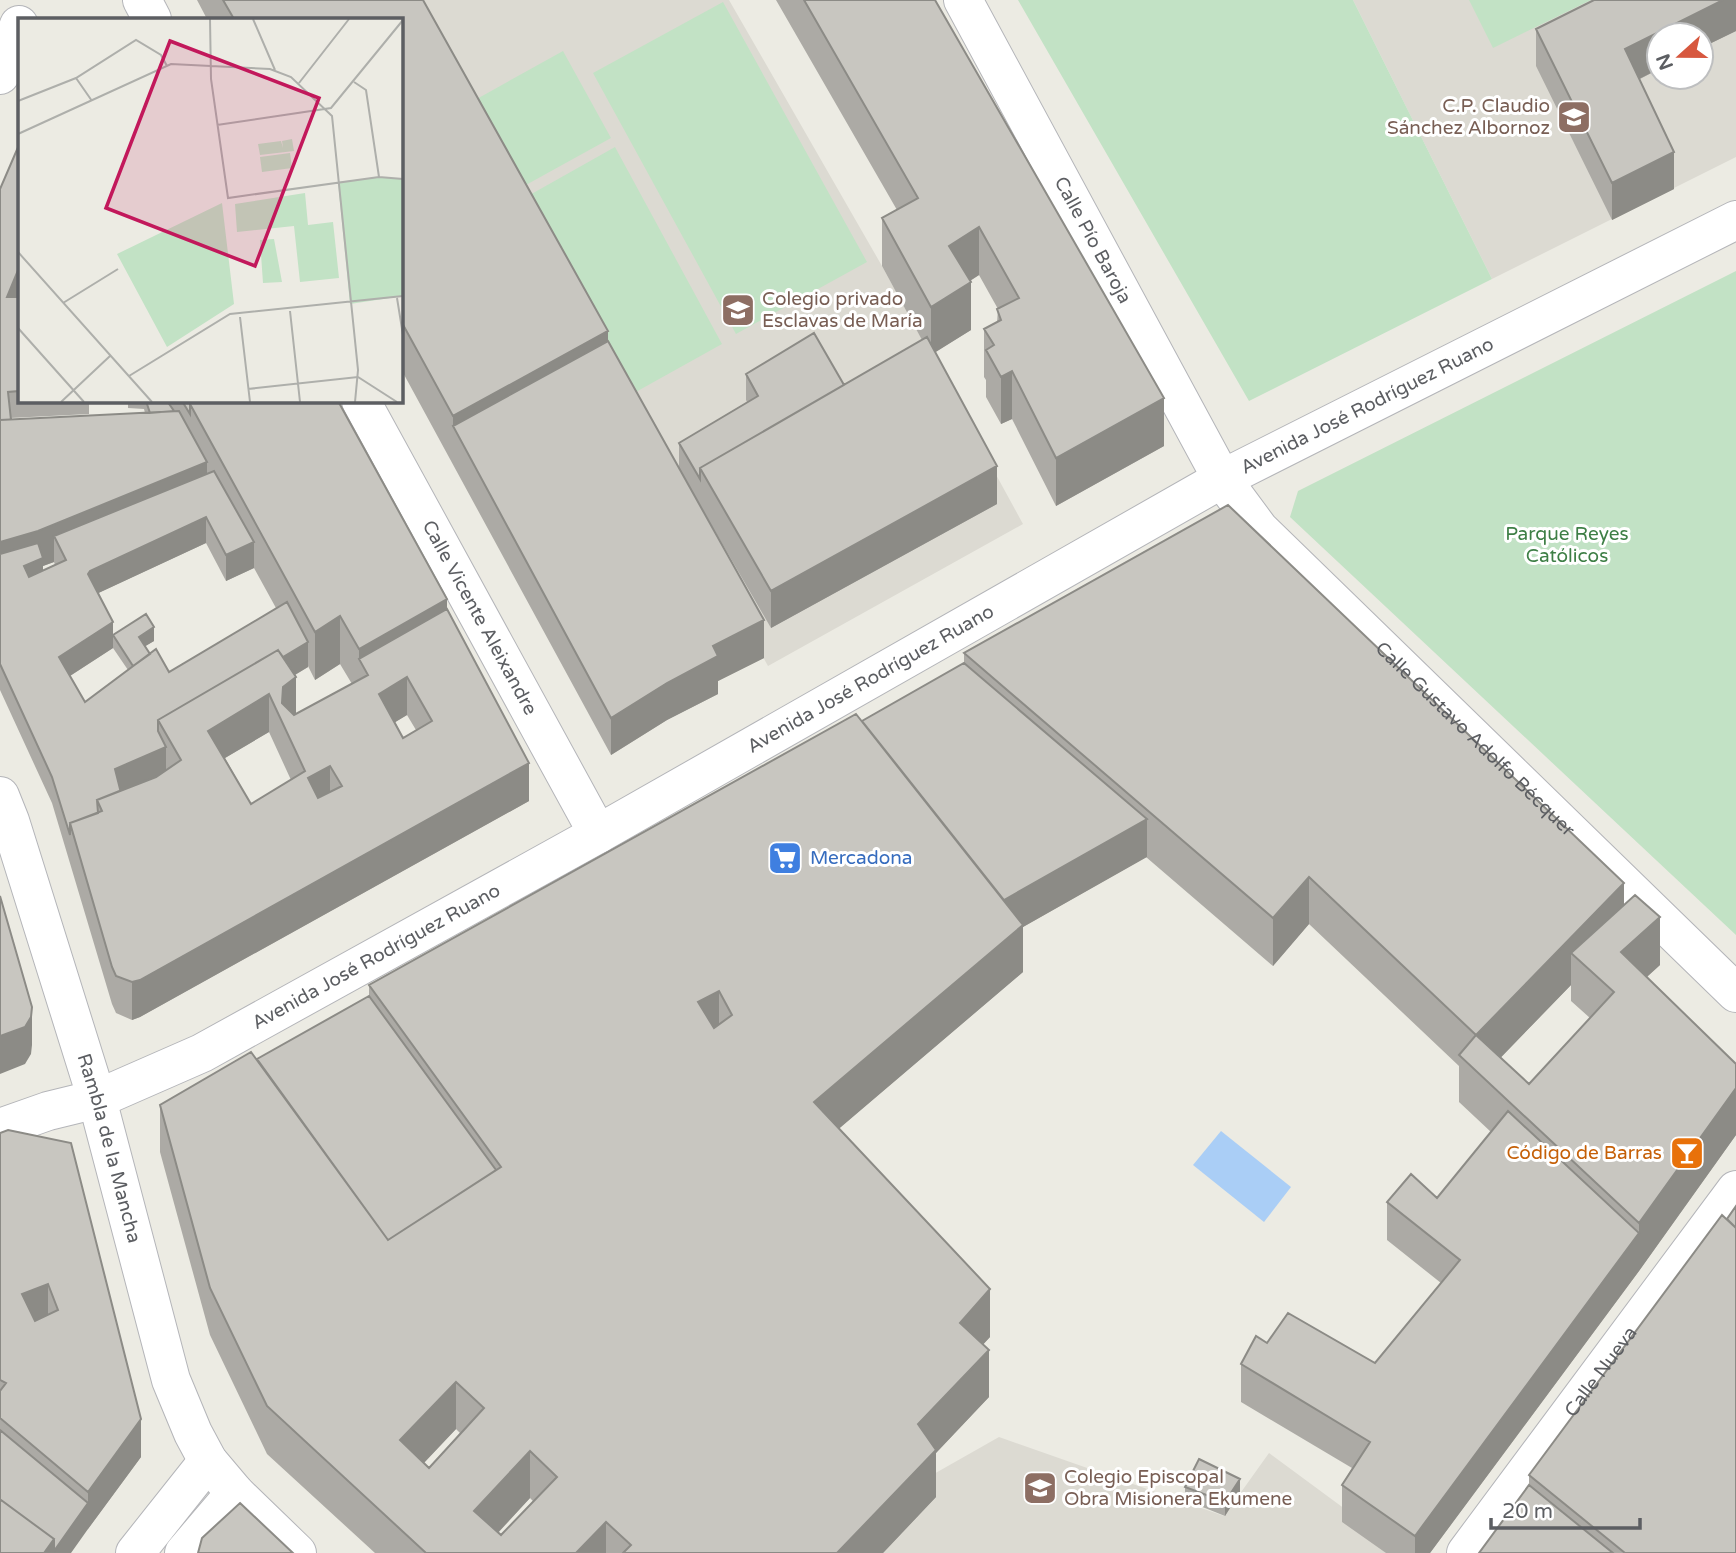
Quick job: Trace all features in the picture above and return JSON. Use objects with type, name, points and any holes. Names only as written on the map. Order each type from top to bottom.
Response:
[{"type":"street","points":[[22,18],[29,0]]},
{"type":"street","points":[[142,0],[151,18]]},
{"type":"street","name":"Calle Pío Baroja","points":[[963,0],[1222,479]]},
{"type":"street","points":[[0,75],[18,28]]},
{"type":"street","name":"Avenida José Rodríguez Ruano","points":[[0,1128],[48,1111],[97,1099],[202,1053],[597,835],[1222,479],[1736,220]]},
{"type":"street","name":"Calle Vicente Aleixandre","points":[[361,402],[597,835]]},
{"type":"street","name":"Calle Gustavo Adolfo Bécquer","points":[[1222,479],[1259,529],[1736,993]]},
{"type":"street","name":"Rambla de la Mancha","points":[[0,796],[15,834],[97,1099],[171,1380],[208,1461],[235,1493],[297,1553]]},
{"type":"street","name":"Calle Nueva","points":[[1466,1553],[1736,1190]]},
{"type":"street","points":[[135,1553],[208,1461]]},
{"type":"street","points":[[184,1553],[235,1493]]},
{"type":"shaded area","name":"Colegio privado Esclavas de María","points":[[396,0],[729,0],[882,266],[1023,524],[768,666]]},
{"type":"shaded area","name":"C.P. Claudio Sánchez Albornoz","points":[[1353,0],[1736,0],[1736,157],[1492,279]]},
{"type":"shaded area","name":"Colegio Episcopal Obra Misionera Ekumene","points":[[999,1437],[1224,1516],[1269,1453],[1349,1512],[1386,1553],[883,1553],[925,1479]]},
{"type":"green space","points":[[1018,0],[1353,0],[1492,279],[1249,401]]},
{"type":"green space","points":[[1469,0],[1591,0],[1493,48]]},
{"type":"green space","points":[[723,2],[867,262],[736,334],[593,73]]},
{"type":"green space","points":[[563,51],[611,138],[515,191],[466,105]]},
{"type":"green space","points":[[615,147],[722,344],[625,398],[519,201]]},
{"type":"green space","name":"Parque Reyes Católicos","points":[[1736,271],[1736,935],[1290,517],[1298,491]]},
{"type":"water","points":[[1221,1131],[1291,1187],[1264,1222],[1193,1165]]},
{"type":"building","points":[[223,0],[423,0],[608,331],[453,416],[402,323],[402,18],[233,18]]},
{"type":"building","points":[[804,0],[935,0],[1164,398],[1056,458],[1012,371],[1001,377],[986,350],[994,345],[984,329],[1001,320],[997,309],[1019,298],[979,227],[949,246],[971,282],[931,307],[882,218],[918,198]]},
{"type":"building","points":[[1594,0],[1723,0],[1681,21],[1645,21],[1645,39],[1625,49],[1674,152],[1612,183],[1536,29]]},
{"type":"building","points":[[18,147],[18,270],[7,297],[18,297],[18,391],[8,392],[11,420],[0,420],[0,189]]},
{"type":"building","points":[[814,333],[844,385],[700,468],[700,479],[679,443],[758,396],[746,374]]},
{"type":"building","points":[[927,337],[997,466],[771,591],[700,468]]},
{"type":"building","points":[[608,341],[764,620],[713,646],[718,656],[667,683],[611,718],[453,426]]},
{"type":"building","points":[[146,402],[168,402],[174,411],[150,413]]},
{"type":"building","points":[[183,402],[193,402],[190,404],[190,414]]},
{"type":"building","points":[[339,402],[447,599],[359,649],[340,616],[315,632],[190,404]]},
{"type":"building","points":[[179,411],[207,462],[38,531],[0,542],[0,420]]},
{"type":"building","points":[[214,471],[254,542],[226,555],[206,517],[90,571],[88,574],[113,622],[59,657],[85,702],[156,649],[169,672],[287,602],[308,642],[283,657],[278,650],[158,720],[158,731],[166,747],[115,769],[120,789],[147,780],[97,800],[98,813],[70,823],[70,835],[52,777],[0,664],[0,554],[38,543],[43,558],[24,566],[29,577],[66,560],[54,536]]},
{"type":"building","points":[[1228,505],[1624,883],[1476,1035],[1309,877],[1273,918],[964,653]]},
{"type":"building","points":[[447,609],[529,763],[140,980],[132,982],[116,976],[70,823],[102,811],[97,800],[156,777],[181,760],[158,720],[278,650],[296,677],[283,687],[282,703],[294,715],[368,675],[359,659]],"holes":[[[407,677],[432,721],[403,738],[379,694]],[[269,694],[305,771],[251,804],[208,731]],[[330,766],[342,786],[318,798],[308,778]]]},
{"type":"building","points":[[146,614],[154,627],[139,637],[150,654],[133,666],[113,635]]},
{"type":"building","points":[[964,663],[1147,819],[1004,900],[862,721]]},
{"type":"building","points":[[856,714],[1023,925],[814,1102],[990,1289],[960,1323],[989,1350],[918,1424],[936,1450],[837,1553],[623,1553],[631,1545],[606,1522],[576,1553],[426,1553],[267,1406],[210,1288],[160,1105],[251,1052],[388,1240],[501,1167],[369,985]],"holes":[[[719,991],[732,1015],[714,1028],[698,1002]],[[456,1382],[484,1408],[429,1468],[400,1440]],[[530,1451],[557,1477],[501,1535],[474,1511]]]},
{"type":"building","points":[[1635,895],[1660,917],[1621,952],[1736,1064],[1736,1088],[1639,1223],[1459,1055],[1476,1035],[1529,1084],[1614,992],[1571,953]]},
{"type":"building","points":[[0,896],[32,1007],[31,1017],[25,1027],[0,1036]]},
{"type":"building","points":[[369,996],[496,1170],[388,1240],[257,1059]]},
{"type":"building","points":[[1508,1111],[1639,1233],[1415,1536],[1342,1485],[1370,1442],[1241,1364],[1256,1336],[1267,1343],[1288,1313],[1375,1363],[1460,1260],[1387,1202],[1411,1174],[1437,1198]]},
{"type":"building","points":[[8,1130],[71,1143],[141,1419],[88,1492],[0,1418],[0,1391],[6,1383],[0,1380],[0,1133]],"holes":[[[48,1284],[58,1310],[35,1321],[22,1294]]]},
{"type":"building","points":[[1736,1206],[1736,1228],[1727,1219]]},
{"type":"building","points":[[1722,1215],[1736,1228],[1736,1553],[1625,1553],[1529,1475]]},
{"type":"building","points":[[0,1430],[88,1503],[54,1551],[54,1539],[1,1500],[0,1502]]},
{"type":"building","points":[[1199,1459],[1240,1479],[1225,1502],[1185,1487]]},
{"type":"building","points":[[1529,1485],[1613,1553],[1479,1553]]},
{"type":"building","points":[[1,1500],[54,1539],[44,1553],[0,1553]]},
{"type":"building","points":[[240,1503],[293,1553],[198,1553],[202,1538]]},
{"type":"place","name":"C.P. Claudio Sánchez Albornoz","points":[[1574,117]]},
{"type":"place","name":"Colegio privado Esclavas de María","points":[[738,310]]},
{"type":"place","name":"Mercadona","points":[[785,858]]},
{"type":"place","name":"Código de Barras","points":[[1687,1153]]},
{"type":"place","name":"Colegio Episcopal Obra Misionera Ekumene","points":[[1040,1488]]}]
